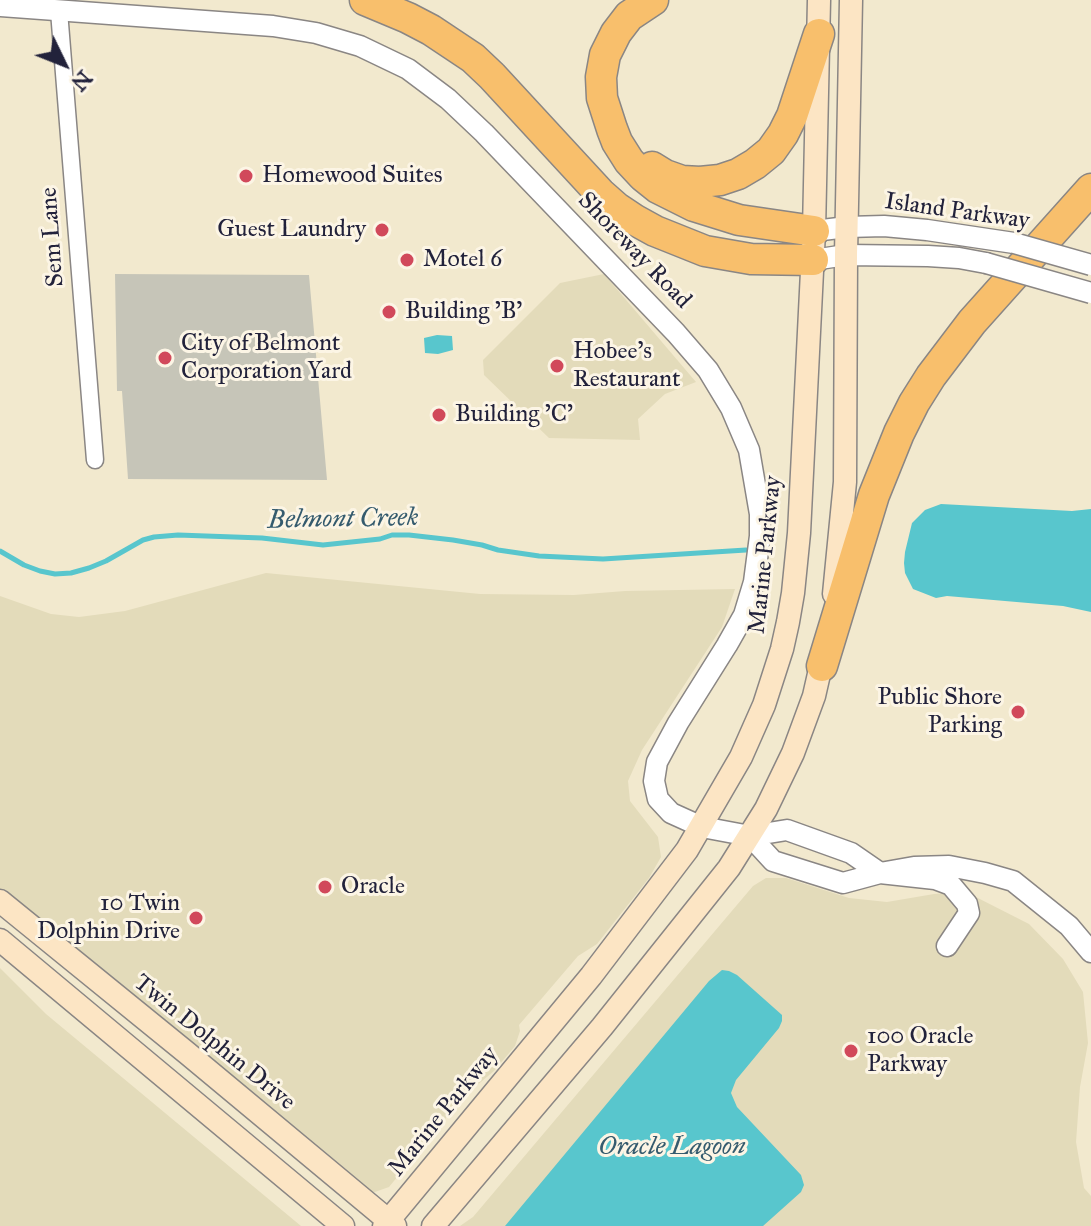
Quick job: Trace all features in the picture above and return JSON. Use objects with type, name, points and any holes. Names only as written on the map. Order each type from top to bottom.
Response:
[{"type":"highway","points":[[365,0],[431,30],[473,58],[600,193],[617,208],[655,231],[680,242],[729,256],[773,261],[814,246]]},
{"type":"highway","points":[[653,0],[629,16],[616,33],[605,55],[601,77],[602,98],[612,129],[629,161],[658,188],[694,206],[814,246]]},
{"type":"highway","points":[[612,129],[631,151],[665,175],[682,181],[700,182],[738,174],[771,151],[783,134],[792,116],[819,16]]},
{"type":"highway","points":[[822,666],[874,495],[914,403],[972,322],[1091,189]]},
{"type":"main road","points":[[433,1226],[713,891],[766,809],[805,726],[822,666],[833,605],[845,482],[851,6]]},
{"type":"main road","name":"Marine Parkway","points":[[389,1224],[591,976],[687,850],[728,782],[752,733],[773,677],[788,622],[799,533],[814,246],[819,16]]},
{"type":"main road","name":"Twin Dolphin Drive","points":[[0,901],[187,1053],[389,1224]]},
{"type":"main road","points":[[0,940],[343,1226]]},
{"type":"street","name":"Shoreway Road","points":[[0,6],[302,30],[360,46],[408,69],[448,99],[484,133],[676,333],[708,370],[731,408],[749,450],[760,536],[754,582],[744,615],[678,723],[655,771],[655,790],[658,799],[671,813],[702,827],[750,836]]},
{"type":"street","name":"Sem Lane","points":[[59,11],[95,460]]},
{"type":"street","name":"Island Parkway","points":[[814,246],[847,227],[884,226],[1014,243],[1091,265]]},
{"type":"street","name":"Island Parkway","points":[[814,246],[846,255],[959,258],[1091,293]]},
{"type":"street","points":[[750,836],[787,830],[851,853],[880,873],[935,879],[951,885],[967,904],[969,913],[947,946]]},
{"type":"street","points":[[750,836],[773,861],[843,883],[914,867],[949,866],[1013,881],[1069,926],[1091,952]]},
{"type":"shaded area","points":[[115,274],[309,275],[327,480],[128,479],[122,391],[117,391]]},
{"type":"shaded area","points":[[604,274],[696,382],[665,394],[638,419],[640,440],[549,438],[484,375],[483,360],[560,283]]},
{"type":"shaded area","points":[[266,573],[480,594],[574,595],[735,589],[722,627],[642,750],[628,781],[630,801],[658,837],[661,857],[649,878],[597,944],[578,956],[519,1025],[515,1046],[494,1071],[464,1096],[389,1187],[372,1193],[356,1188],[220,1066],[169,1032],[0,892],[0,596],[51,614],[79,617],[125,611]]},
{"type":"shaded area","points":[[766,878],[786,878],[849,898],[887,902],[966,892],[1029,924],[1063,959],[1083,992],[1088,1043],[1080,1087],[1076,1142],[1084,1188],[1091,1196],[1091,1226],[460,1226],[473,1217],[753,886]]},
{"type":"shaded area","points":[[0,968],[46,1014],[301,1226],[0,1226]]},
{"type":"water","points":[[452,336],[453,350],[425,353],[424,338]]},
{"type":"water","points":[[941,504],[1072,511],[1091,509],[1091,612],[1063,606],[947,596],[936,598],[913,589],[904,563],[912,523],[925,510]]},
{"type":"water","name":"Oracle Lagoon","points":[[722,970],[737,975],[782,1015],[779,1028],[736,1080],[731,1093],[737,1107],[801,1175],[804,1185],[801,1192],[763,1226],[505,1226],[709,981]]},
{"type":"waterway","name":"Belmont Creek","points":[[0,551],[24,565],[55,574],[89,568],[143,540],[178,535],[262,538],[323,545],[409,535],[539,556],[603,559],[746,550]]},
{"type":"place","name":"Homewood Suites","points":[[246,176]]},
{"type":"place","name":"Guest Laundry","points":[[382,230]]},
{"type":"place","name":"Motel 6","points":[[407,260]]},
{"type":"place","name":"Building 'B'","points":[[389,312]]},
{"type":"place","name":"City of Belmont Corporation Yard","points":[[165,358]]},
{"type":"place","name":"Hobee's Restaurant","points":[[557,366]]},
{"type":"place","name":"Building 'C'","points":[[439,415]]},
{"type":"place","name":"Public Shore Parking","points":[[1018,712]]},
{"type":"place","name":"Oracle","points":[[325,887]]},
{"type":"place","name":"10 Twin Dolphin Drive","points":[[196,918]]},
{"type":"place","name":"100 Oracle Parkway","points":[[851,1051]]}]
